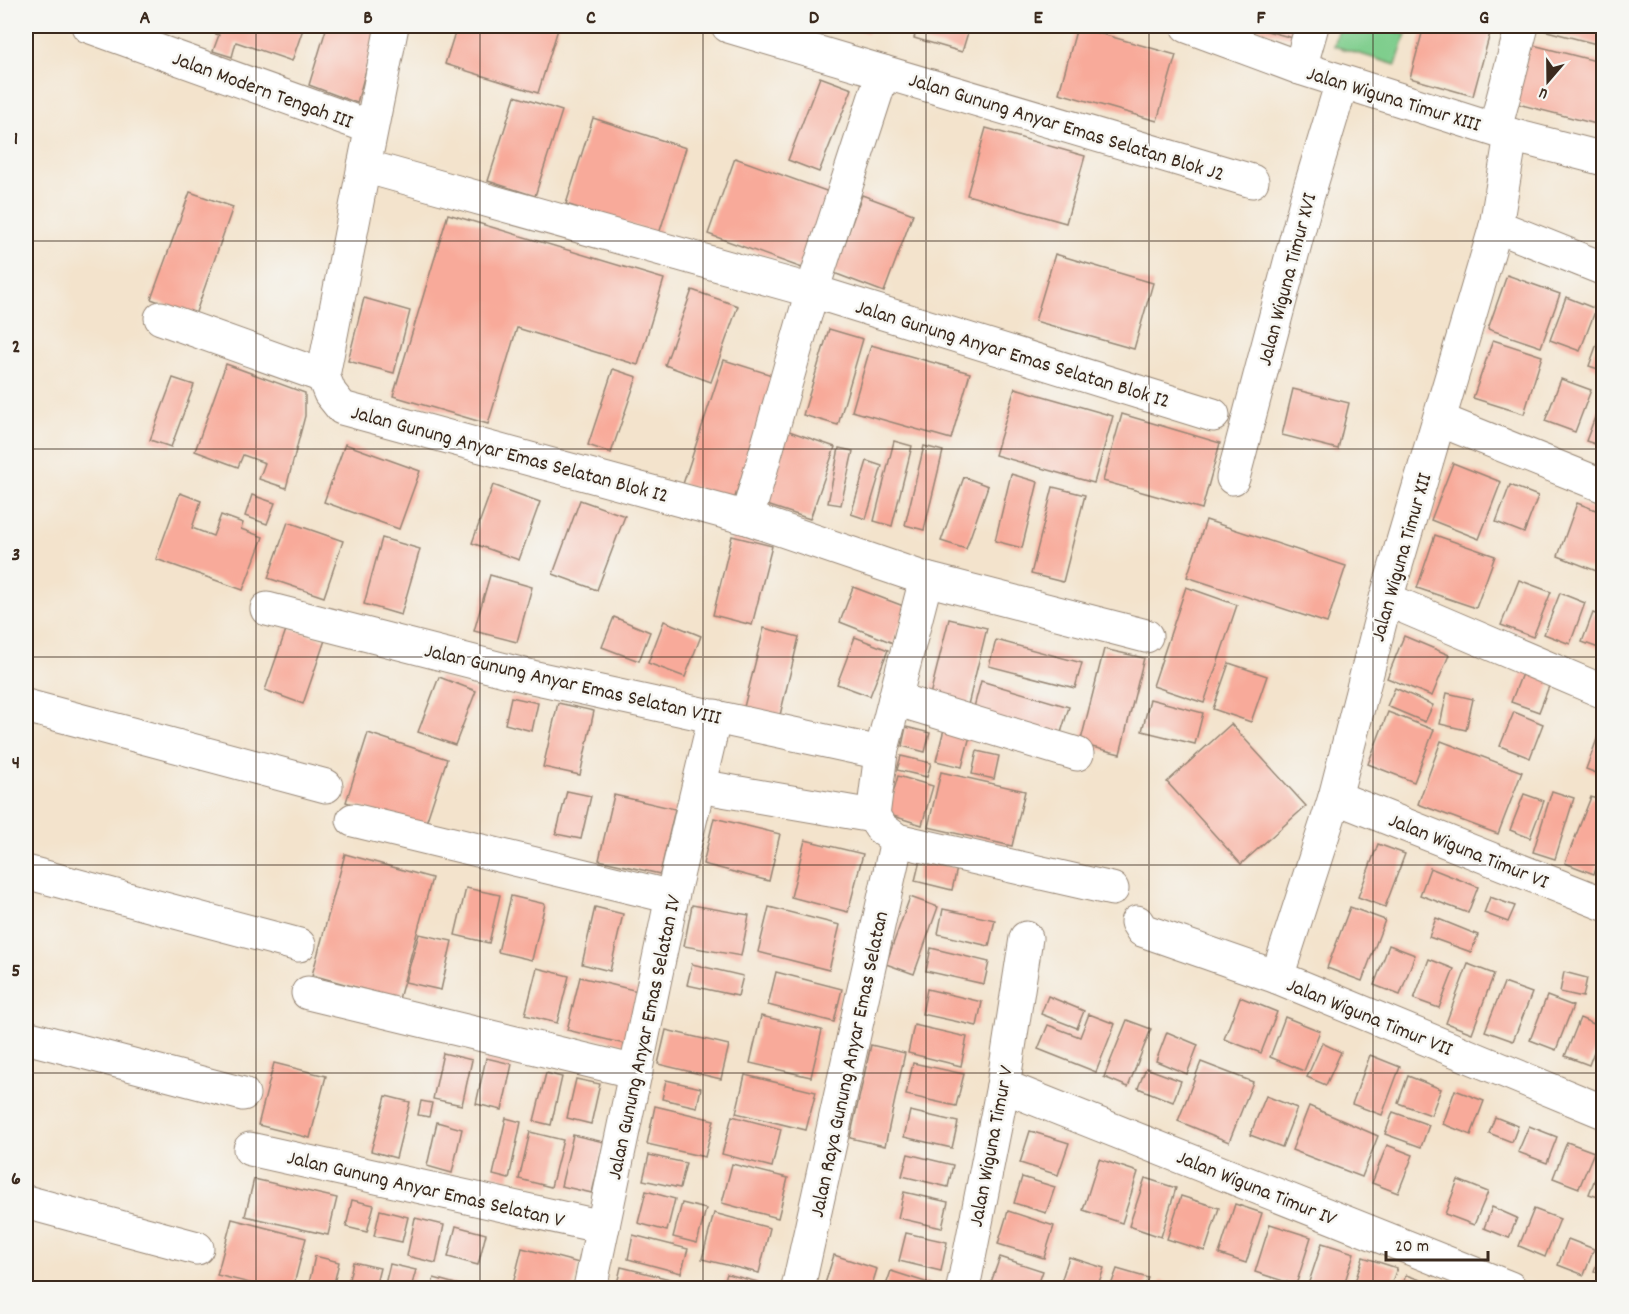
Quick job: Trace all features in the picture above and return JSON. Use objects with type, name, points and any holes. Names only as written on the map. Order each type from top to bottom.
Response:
[{"type":"street","name":"Jalan Modern Tengah III","points":[[88,26],[370,127]]},
{"type":"street","points":[[161,318],[323,376],[370,127],[392,26]]},
{"type":"street","name":"Jalan Gunung Anyar Emas Selatan Blok J2","points":[[728,26],[1252,181]]},
{"type":"street","name":"Jalan Wiguna Timur XIII","points":[[1187,26],[1342,82],[1503,132],[1604,159]]},
{"type":"street","points":[[1300,68],[1312,26]]},
{"type":"street","name":"Jalan Wiguna Timur XII","points":[[1276,977],[1335,796],[1386,599],[1496,225],[1503,132],[1522,26]]},
{"type":"street","name":"Jalan Gunung Anyar Emas Selatan Blok J2","points":[[812,291],[883,72]]},
{"type":"street","name":"Jalan Wiguna Timur XVI","points":[[1233,478],[1307,198],[1342,82]]},
{"type":"street","name":"Jalan Gunung Anyar Emas Selatan Blok I2","points":[[364,166],[812,291],[1213,415]]},
{"type":"street","points":[[1496,225],[1604,269]]},
{"type":"street","points":[[747,518],[812,291]]},
{"type":"street","name":"Jalan Gunung Anyar Emas Selatan Blok I2","points":[[323,376],[330,393],[342,408],[747,518],[926,579],[1146,636]]},
{"type":"street","points":[[1440,420],[1604,486]]},
{"type":"street","points":[[926,579],[880,753],[873,816],[881,828],[897,840],[1112,889]]},
{"type":"street","points":[[1386,599],[1604,692]]},
{"type":"street","name":"Jalan Gunung Anyar Emas Selatan VIII","points":[[267,609],[532,677],[880,753]]},
{"type":"street","points":[[895,699],[1077,754]]},
{"type":"street","points":[[26,706],[326,786]]},
{"type":"street","name":"Jalan Gunung Anyar Emas Selatan IV","points":[[590,1288],[672,897],[715,716]]},
{"type":"street","points":[[699,786],[873,816]]},
{"type":"street","name":"Jalan Wiguna Timur VI","points":[[1335,796],[1604,904]]},
{"type":"street","points":[[353,820],[672,897]]},
{"type":"street","name":"Jalan Raya Gunung Anyar Emas Selatan","points":[[798,1288],[897,840]]},
{"type":"street","points":[[26,873],[299,945]]},
{"type":"street","name":"Jalan Wiguna Timur VII","points":[[1137,922],[1142,930],[1276,977],[1604,1112]]},
{"type":"street","name":"Jalan Wiguna Timur V","points":[[963,1288],[1003,1086],[1026,938]]},
{"type":"street","points":[[308,993],[636,1072]]},
{"type":"street","points":[[26,1036],[243,1094]]},
{"type":"street","name":"Jalan Wiguna Timur IV","points":[[1003,1086],[1510,1288]]},
{"type":"street","name":"Jalan Gunung Anyar Emas Selatan V","points":[[250,1149],[603,1227]]},
{"type":"street","points":[[26,1202],[197,1248]]},
{"type":"green space","points":[[1340,26],[1376,26],[1406,34],[1396,65],[1334,46]]},
{"type":"building","points":[[193,26],[304,26],[292,61],[236,42],[232,57],[213,51],[219,35]]},
{"type":"building","points":[[327,26],[378,26],[357,103],[309,85]]},
{"type":"building","points":[[457,26],[559,26],[538,93],[445,64]]},
{"type":"building","points":[[844,26],[870,26],[868,33]]},
{"type":"building","points":[[918,26],[970,26],[962,52],[914,38]]},
{"type":"building","points":[[1248,26],[1300,26],[1297,39]]},
{"type":"building","points":[[1424,26],[1492,26],[1473,96],[1410,78]]},
{"type":"building","points":[[1545,26],[1604,26],[1604,46],[1543,30]]},
{"type":"building","points":[[1077,27],[1176,55],[1157,121],[1059,93]]},
{"type":"building","points":[[1529,44],[1604,63],[1604,126],[1514,103]]},
{"type":"building","points":[[820,77],[852,89],[819,172],[788,160]]},
{"type":"building","points":[[515,96],[562,111],[535,196],[488,181]]},
{"type":"building","points":[[593,118],[686,148],[659,234],[566,204]]},
{"type":"building","points":[[986,128],[1085,156],[1066,223],[967,195]]},
{"type":"building","points":[[735,158],[829,192],[802,268],[708,234]]},
{"type":"building","points":[[190,192],[233,207],[195,315],[151,299]]},
{"type":"building","points":[[862,195],[913,214],[884,292],[834,273]]},
{"type":"building","points":[[448,214],[664,279],[638,365],[517,328],[488,424],[393,396]]},
{"type":"building","points":[[1055,254],[1153,283],[1134,349],[1035,321]]},
{"type":"building","points":[[1507,275],[1560,294],[1541,347],[1488,329]]},
{"type":"building","points":[[692,290],[738,306],[711,382],[665,365]]},
{"type":"building","points":[[1566,297],[1596,309],[1580,351],[1550,340]]},
{"type":"building","points":[[364,298],[410,311],[394,373],[348,361]]},
{"type":"building","points":[[1604,327],[1604,371],[1589,366]]},
{"type":"building","points":[[829,329],[863,339],[838,425],[803,415]]},
{"type":"building","points":[[1493,340],[1542,356],[1524,414],[1473,398]]},
{"type":"building","points":[[871,345],[970,373],[951,439],[852,411]]},
{"type":"building","points":[[724,360],[775,376],[734,500],[683,484]]},
{"type":"building","points":[[226,364],[305,393],[305,416],[286,488],[259,479],[265,463],[243,455],[238,467],[195,451]]},
{"type":"building","points":[[613,369],[637,377],[611,453],[588,445]]},
{"type":"building","points":[[173,378],[194,385],[171,447],[150,440]]},
{"type":"building","points":[[1561,379],[1591,390],[1575,432],[1545,421]]},
{"type":"building","points":[[1015,388],[1113,416],[1094,483],[995,455]]},
{"type":"building","points":[[1293,389],[1349,403],[1338,449],[1282,435]]},
{"type":"building","points":[[1604,396],[1604,447],[1586,441]]},
{"type":"building","points":[[1122,414],[1220,443],[1202,509],[1103,481]]},
{"type":"building","points":[[789,431],[835,447],[810,519],[764,504]]},
{"type":"building","points":[[894,441],[912,446],[892,526],[874,521]]},
{"type":"building","points":[[345,444],[420,471],[399,529],[324,502]]},
{"type":"building","points":[[924,446],[943,451],[924,530],[905,525]]},
{"type":"building","points":[[839,448],[853,451],[841,505],[828,503]]},
{"type":"building","points":[[867,461],[882,466],[866,519],[851,514]]},
{"type":"building","points":[[1453,463],[1501,482],[1479,539],[1431,520]]},
{"type":"building","points":[[1011,474],[1038,482],[1022,548],[995,541]]},
{"type":"building","points":[[964,477],[988,486],[966,549],[941,541]]},
{"type":"building","points":[[493,485],[540,502],[519,560],[472,543]]},
{"type":"building","points":[[1510,485],[1538,496],[1524,533],[1496,522]]},
{"type":"building","points":[[1053,487],[1085,495],[1063,582],[1031,574]]},
{"type":"building","points":[[180,493],[201,501],[192,528],[213,536],[221,515],[243,523],[241,529],[263,537],[243,590],[156,559]]},
{"type":"building","points":[[252,495],[275,503],[267,524],[245,516]]},
{"type":"building","points":[[580,500],[625,516],[597,590],[553,574]]},
{"type":"building","points":[[1577,503],[1604,513],[1604,574],[1558,556]]},
{"type":"building","points":[[1206,520],[1346,566],[1327,623],[1187,577]]},
{"type":"building","points":[[288,522],[343,541],[324,597],[268,578]]},
{"type":"building","points":[[1435,535],[1495,556],[1476,608],[1417,588]]},
{"type":"building","points":[[732,536],[772,546],[752,625],[713,615]]},
{"type":"building","points":[[382,538],[420,549],[401,615],[364,604]]},
{"type":"building","points":[[490,575],[532,587],[517,642],[474,631]]},
{"type":"building","points":[[1519,580],[1551,592],[1533,637],[1501,625]]},
{"type":"building","points":[[853,587],[906,607],[893,643],[840,622]]},
{"type":"building","points":[[1186,587],[1237,605],[1204,703],[1153,686]]},
{"type":"building","points":[[1560,593],[1585,603],[1570,644],[1544,634]]},
{"type":"building","points":[[1593,613],[1604,617],[1604,650],[1582,642]]},
{"type":"building","points":[[614,617],[650,632],[639,661],[602,647]]},
{"type":"building","points":[[949,619],[987,628],[967,709],[929,699]]},
{"type":"building","points":[[664,621],[701,636],[685,677],[648,663]]},
{"type":"building","points":[[287,627],[325,640],[303,704],[265,690]]},
{"type":"building","points":[[764,628],[799,637],[780,715],[744,707]]},
{"type":"building","points":[[1404,636],[1449,655],[1432,696],[1387,678]]},
{"type":"building","points":[[855,637],[888,650],[870,696],[837,684]]},
{"type":"building","points":[[996,640],[1082,663],[1075,688],[989,666]]},
{"type":"building","points":[[1104,649],[1144,658],[1120,754],[1080,744]]},
{"type":"building","points":[[1229,663],[1267,676],[1251,722],[1213,709]]},
{"type":"building","points":[[1523,671],[1551,681],[1539,712],[1511,702]]},
{"type":"building","points":[[439,677],[476,691],[455,745],[418,732]]},
{"type":"building","points":[[981,681],[1069,707],[1060,736],[973,711]]},
{"type":"building","points":[[1395,688],[1433,705],[1425,722],[1387,706]]},
{"type":"building","points":[[1447,693],[1473,699],[1466,730],[1440,724]]},
{"type":"building","points":[[511,697],[538,703],[532,731],[505,724]]},
{"type":"building","points":[[1150,699],[1203,713],[1195,744],[1142,731]]},
{"type":"building","points":[[558,703],[594,711],[580,775],[543,767]]},
{"type":"building","points":[[1388,712],[1434,730],[1414,782],[1368,764]]},
{"type":"building","points":[[1514,712],[1543,724],[1530,758],[1500,746]]},
{"type":"building","points":[[1231,724],[1306,806],[1241,864],[1167,782]]},
{"type":"building","points":[[945,725],[971,732],[962,767],[936,761]]},
{"type":"building","points":[[906,727],[930,733],[925,752],[902,746]]},
{"type":"building","points":[[1600,731],[1604,732],[1604,776],[1586,769]]},
{"type":"building","points":[[368,733],[447,759],[424,829],[346,802]]},
{"type":"building","points":[[1441,741],[1522,772],[1498,834],[1418,804]]},
{"type":"building","points":[[977,751],[999,756],[994,779],[972,774]]},
{"type":"building","points":[[901,756],[931,763],[927,777],[897,770]]},
{"type":"building","points":[[941,772],[1025,791],[1012,846],[928,827]]},
{"type":"building","points":[[898,776],[933,786],[922,825],[887,814]]},
{"type":"building","points":[[567,791],[591,796],[581,839],[556,834]]},
{"type":"building","points":[[1552,791],[1574,798],[1555,859],[1533,852]]},
{"type":"building","points":[[1524,794],[1544,801],[1530,838],[1510,830]]},
{"type":"building","points":[[614,795],[675,809],[660,874],[599,860]]},
{"type":"building","points":[[1591,797],[1604,802],[1604,849],[1594,874],[1565,863]]},
{"type":"building","points":[[714,818],[780,834],[769,881],[703,864]]},
{"type":"building","points":[[805,840],[863,854],[848,912],[791,897]]},
{"type":"building","points":[[1378,844],[1405,854],[1385,907],[1358,897]]},
{"type":"building","points":[[345,854],[432,878],[399,999],[312,975]]},
{"type":"building","points":[[920,860],[957,868],[952,890],[915,881]]},
{"type":"building","points":[[1430,868],[1478,887],[1468,913],[1420,895]]},
{"type":"building","points":[[466,888],[500,895],[489,943],[455,935]]},
{"type":"building","points":[[511,896],[545,904],[532,960],[498,952]]},
{"type":"building","points":[[910,897],[938,907],[914,974],[886,964]]},
{"type":"building","points":[[1490,897],[1515,906],[1508,922],[1484,913]]},
{"type":"building","points":[[692,905],[749,915],[741,956],[684,946]]},
{"type":"building","points":[[595,907],[623,914],[610,971],[582,964]]},
{"type":"building","points":[[769,907],[840,925],[829,970],[758,952]]},
{"type":"building","points":[[1350,907],[1385,920],[1362,981],[1327,968]]},
{"type":"building","points":[[943,909],[995,920],[989,946],[938,934]]},
{"type":"building","points":[[1436,918],[1478,935],[1471,952],[1429,937]]},
{"type":"building","points":[[419,934],[452,941],[441,990],[405,982]]},
{"type":"building","points":[[1389,945],[1415,955],[1400,995],[1374,985]]},
{"type":"building","points":[[931,948],[989,962],[984,984],[926,971]]},
{"type":"building","points":[[1429,959],[1454,969],[1439,1008],[1414,999]]},
{"type":"building","points":[[692,964],[743,976],[738,996],[687,985]]},
{"type":"building","points":[[1468,964],[1494,974],[1472,1033],[1446,1023]]},
{"type":"building","points":[[537,968],[569,976],[557,1023],[525,1015]]},
{"type":"building","points":[[776,972],[842,989],[834,1022],[768,1005]]},
{"type":"building","points":[[1564,972],[1587,978],[1583,997],[1560,992]]},
{"type":"building","points":[[580,977],[638,991],[625,1044],[567,1030]]},
{"type":"building","points":[[1504,983],[1532,993],[1513,1041],[1485,1031]]},
{"type":"building","points":[[927,989],[982,1002],[977,1026],[922,1014]]},
{"type":"building","points":[[1048,996],[1084,1011],[1077,1028],[1041,1014]]},
{"type":"building","points":[[1547,996],[1573,1006],[1556,1050],[1530,1040]]},
{"type":"building","points":[[1240,997],[1277,1012],[1261,1053],[1224,1039]]},
{"type":"building","points":[[1089,1014],[1115,1024],[1096,1072],[1038,1049],[1048,1025],[1080,1037]]},
{"type":"building","points":[[761,1016],[822,1030],[811,1077],[750,1063]]},
{"type":"building","points":[[1285,1017],[1320,1031],[1304,1071],[1270,1057]]},
{"type":"building","points":[[1580,1018],[1603,1028],[1589,1065],[1565,1056]]},
{"type":"building","points":[[1127,1020],[1151,1029],[1128,1087],[1104,1077]]},
{"type":"building","points":[[914,1025],[967,1037],[961,1066],[908,1053]]},
{"type":"building","points":[[666,1030],[729,1045],[721,1079],[658,1064]]},
{"type":"building","points":[[1167,1032],[1198,1045],[1187,1074],[1156,1061]]},
{"type":"building","points":[[1322,1043],[1341,1052],[1326,1085],[1307,1077]]},
{"type":"building","points":[[871,1045],[905,1053],[885,1146],[850,1138]]},
{"type":"building","points":[[443,1053],[472,1060],[462,1105],[433,1099]]},
{"type":"building","points":[[1370,1055],[1400,1067],[1382,1115],[1352,1104]]},
{"type":"building","points":[[1604,1057],[1604,1077],[1597,1075]]},
{"type":"building","points":[[486,1058],[512,1064],[502,1110],[476,1104]]},
{"type":"building","points":[[1201,1062],[1253,1082],[1229,1142],[1178,1121]]},
{"type":"building","points":[[274,1063],[326,1076],[310,1138],[258,1125]]},
{"type":"building","points":[[913,1063],[964,1074],[956,1106],[906,1095]]},
{"type":"building","points":[[1146,1068],[1181,1081],[1173,1102],[1138,1088]]},
{"type":"building","points":[[546,1073],[562,1077],[551,1125],[534,1121]]},
{"type":"building","points":[[745,1075],[816,1092],[806,1130],[736,1113]]},
{"type":"building","points":[[1408,1076],[1441,1089],[1431,1115],[1398,1103]]},
{"type":"building","points":[[576,1079],[600,1084],[591,1124],[567,1118]]},
{"type":"building","points":[[666,1080],[701,1088],[697,1107],[662,1099]]},
{"type":"building","points":[[1455,1090],[1484,1101],[1471,1135],[1443,1124]]},
{"type":"building","points":[[386,1096],[410,1102],[396,1158],[371,1151]]},
{"type":"building","points":[[1266,1096],[1297,1108],[1282,1147],[1250,1135]]},
{"type":"building","points":[[421,1101],[432,1103],[429,1117],[418,1115]]},
{"type":"building","points":[[655,1106],[714,1120],[705,1157],[647,1144]]},
{"type":"building","points":[[1309,1106],[1378,1136],[1362,1177],[1292,1150]]},
{"type":"building","points":[[910,1111],[958,1122],[952,1148],[904,1137]]},
{"type":"building","points":[[1393,1112],[1429,1125],[1421,1147],[1385,1134]]},
{"type":"building","points":[[732,1116],[781,1129],[772,1167],[722,1154]]},
{"type":"building","points":[[1495,1117],[1518,1126],[1512,1142],[1489,1133]]},
{"type":"building","points":[[506,1118],[521,1122],[509,1179],[493,1175]]},
{"type":"building","points":[[437,1122],[462,1129],[452,1173],[427,1166]]},
{"type":"building","points":[[1529,1126],[1557,1137],[1547,1163],[1518,1152]]},
{"type":"building","points":[[1030,1131],[1069,1143],[1058,1175],[1020,1163]]},
{"type":"building","points":[[530,1132],[563,1140],[551,1187],[519,1179]]},
{"type":"building","points":[[573,1135],[604,1142],[592,1193],[561,1186]]},
{"type":"building","points":[[1567,1142],[1594,1152],[1579,1188],[1553,1178]]},
{"type":"building","points":[[1387,1145],[1413,1155],[1398,1193],[1372,1183]]},
{"type":"building","points":[[908,1154],[953,1165],[948,1187],[902,1176]]},
{"type":"building","points":[[649,1155],[686,1163],[680,1188],[643,1180]]},
{"type":"building","points":[[1604,1158],[1604,1199],[1589,1194]]},
{"type":"building","points":[[1099,1159],[1138,1172],[1122,1223],[1083,1210]]},
{"type":"building","points":[[732,1164],[788,1178],[778,1218],[722,1203]]},
{"type":"building","points":[[1022,1177],[1055,1187],[1046,1213],[1014,1203]]},
{"type":"building","points":[[1145,1178],[1176,1188],[1161,1237],[1129,1226]]},
{"type":"building","points":[[254,1179],[337,1198],[328,1235],[245,1216]]},
{"type":"building","points":[[1458,1180],[1488,1192],[1474,1225],[1445,1214]]},
{"type":"building","points":[[646,1191],[675,1199],[667,1231],[638,1223]]},
{"type":"building","points":[[904,1192],[948,1202],[942,1228],[898,1218]]},
{"type":"building","points":[[1181,1196],[1219,1208],[1205,1251],[1167,1239]]},
{"type":"building","points":[[352,1200],[374,1205],[367,1232],[346,1227]]},
{"type":"building","points":[[682,1203],[706,1209],[697,1243],[673,1237]]},
{"type":"building","points":[[1235,1204],[1262,1213],[1246,1263],[1219,1254]]},
{"type":"building","points":[[1492,1207],[1517,1218],[1509,1238],[1484,1228]]},
{"type":"building","points":[[1534,1209],[1560,1219],[1545,1257],[1519,1246]]},
{"type":"building","points":[[380,1210],[408,1217],[402,1242],[374,1236]]},
{"type":"building","points":[[1008,1211],[1054,1226],[1044,1258],[998,1244]]},
{"type":"building","points":[[714,1213],[770,1228],[759,1273],[702,1259]]},
{"type":"building","points":[[415,1218],[444,1225],[436,1263],[407,1256]]},
{"type":"building","points":[[232,1219],[306,1238],[293,1288],[270,1288],[217,1275]]},
{"type":"building","points":[[1270,1224],[1311,1237],[1296,1285],[1255,1272]]},
{"type":"building","points":[[456,1226],[486,1234],[478,1265],[448,1257]]},
{"type":"building","points":[[906,1233],[947,1242],[941,1271],[899,1261]]},
{"type":"building","points":[[633,1235],[688,1249],[681,1273],[628,1259]]},
{"type":"building","points":[[1568,1239],[1594,1249],[1584,1275],[1558,1265]]},
{"type":"building","points":[[1322,1243],[1354,1253],[1343,1288],[1307,1288]]},
{"type":"building","points":[[522,1248],[579,1263],[573,1288],[512,1288]]},
{"type":"building","points":[[1604,1248],[1604,1275],[1594,1271]]},
{"type":"building","points":[[834,1255],[877,1269],[871,1288],[824,1287]]},
{"type":"building","points":[[315,1256],[339,1262],[333,1288],[308,1288]]},
{"type":"building","points":[[1000,1257],[1043,1271],[1037,1288],[989,1288]]},
{"type":"building","points":[[1069,1257],[1104,1268],[1097,1288],[1059,1288]]},
{"type":"building","points":[[1363,1257],[1397,1268],[1390,1288],[1353,1288]]},
{"type":"building","points":[[353,1262],[380,1268],[375,1288],[347,1288]]},
{"type":"building","points":[[390,1264],[416,1270],[411,1288],[384,1288]]},
{"type":"building","points":[[621,1267],[674,1280],[672,1288],[616,1288]]},
{"type":"building","points":[[1117,1269],[1148,1278],[1144,1288],[1110,1288]]},
{"type":"building","points":[[891,1271],[944,1288],[885,1288]]},
{"type":"building","points":[[727,1274],[758,1282],[757,1288],[722,1288]]},
{"type":"building","points":[[1406,1275],[1438,1286],[1438,1288],[1401,1288]]},
{"type":"building","points":[[434,1278],[470,1288],[431,1288]]},
{"type":"building","points":[[1161,1281],[1181,1288],[1159,1288]]}]
